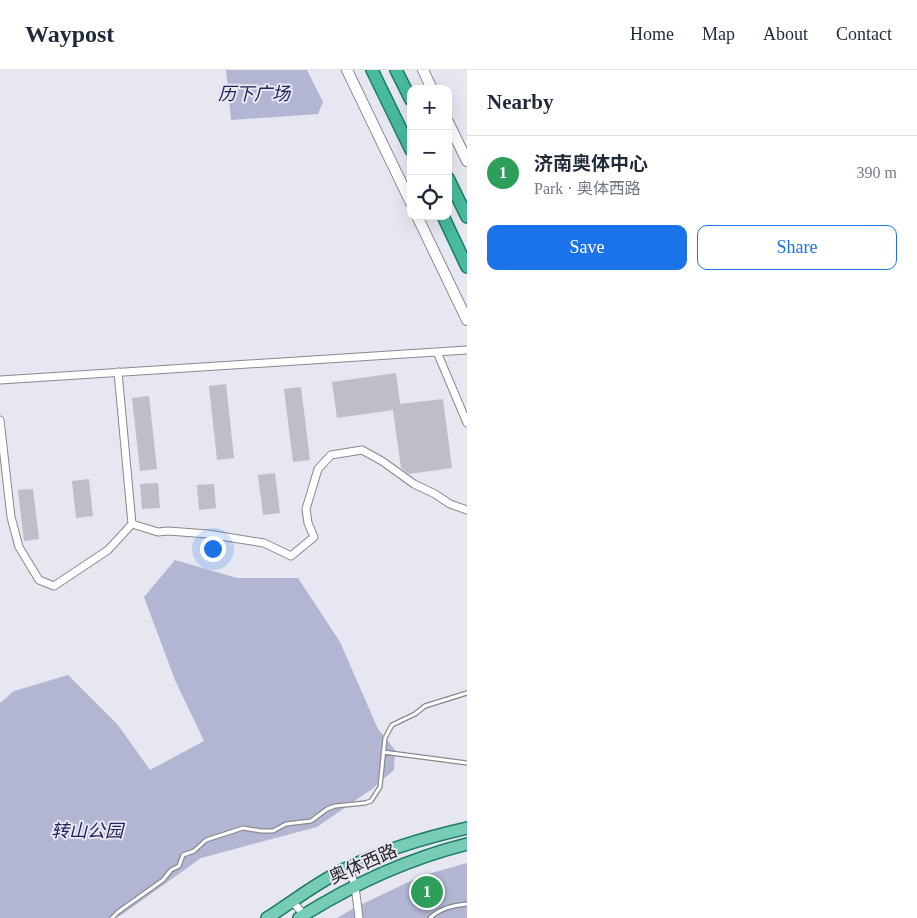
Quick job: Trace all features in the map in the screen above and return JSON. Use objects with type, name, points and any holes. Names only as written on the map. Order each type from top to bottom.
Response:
[{"type":"highway","points":[[372,70],[407,142]]},
{"type":"highway","points":[[396,70],[407,92]]},
{"type":"highway","points":[[452,186],[467,217]]},
{"type":"highway","points":[[445,220],[467,267]]},
{"type":"main road","points":[[347,70],[407,195]]},
{"type":"main road","points":[[423,70],[430,85]]},
{"type":"main road","points":[[452,130],[467,161]]},
{"type":"main road","points":[[419,220],[467,320]]},
{"type":"main road","name":"奥体西路","points":[[267,918],[321,882],[349,867],[406,845],[467,828]]},
{"type":"main road","name":"奥体西路","points":[[302,917],[332,898],[394,867],[438,851],[467,844]]},
{"type":"street","points":[[0,380],[467,350]]},
{"type":"street","points":[[437,352],[467,423]]},
{"type":"street","points":[[0,420],[11,517],[19,547],[39,580],[54,586],[108,550],[132,524],[118,372]]},
{"type":"street","points":[[132,524],[158,532],[208,534],[264,543],[291,556],[314,537],[308,523],[306,509],[318,469],[331,455],[362,450],[382,461],[414,484],[450,504],[467,510]]},
{"type":"street","points":[[349,867],[355,886],[359,918]]},
{"type":"street","points":[[293,902],[302,917]]},
{"type":"lane","points":[[112,918],[163,880],[171,870],[179,866],[184,855],[194,852],[206,840],[243,828],[261,831],[273,830],[286,824],[311,821],[327,809],[335,806],[371,801],[380,788],[385,738],[392,725],[415,714],[425,706],[467,693]]},
{"type":"lane","points":[[383,752],[467,763]]},
{"type":"lane","points":[[430,918],[434,914],[457,905],[467,904]]},
{"type":"green space","name":"历下广场","points":[[226,70],[307,70],[323,102],[318,114],[231,120]]},
{"type":"green space","name":"转山公园","points":[[175,560],[237,578],[298,578],[340,642],[378,729],[395,750],[394,770],[372,789],[317,827],[201,858],[120,916],[107,918],[0,918],[0,703],[14,691],[68,675],[118,725],[150,770],[204,741],[175,680],[144,597]]},
{"type":"green space","points":[[467,863],[467,918],[337,918],[421,876]]},
{"type":"building","points":[[396,373],[400,404],[443,399],[452,468],[409,474],[401,468],[393,410],[337,418],[332,382]]},
{"type":"building","points":[[226,384],[234,458],[217,460],[209,386]]},
{"type":"building","points":[[301,387],[310,460],[293,462],[284,389]]},
{"type":"building","points":[[149,396],[157,469],[140,471],[132,398]]},
{"type":"building","points":[[275,473],[280,513],[263,515],[258,475]]},
{"type":"building","points":[[89,479],[93,516],[76,518],[72,481]]},
{"type":"building","points":[[158,483],[160,508],[142,509],[140,484]]},
{"type":"building","points":[[214,484],[216,508],[199,510],[197,485]]},
{"type":"building","points":[[33,489],[39,539],[24,541],[18,490]]},
{"type":"place","name":"济南奥体中心","points":[[427,892]]}]
